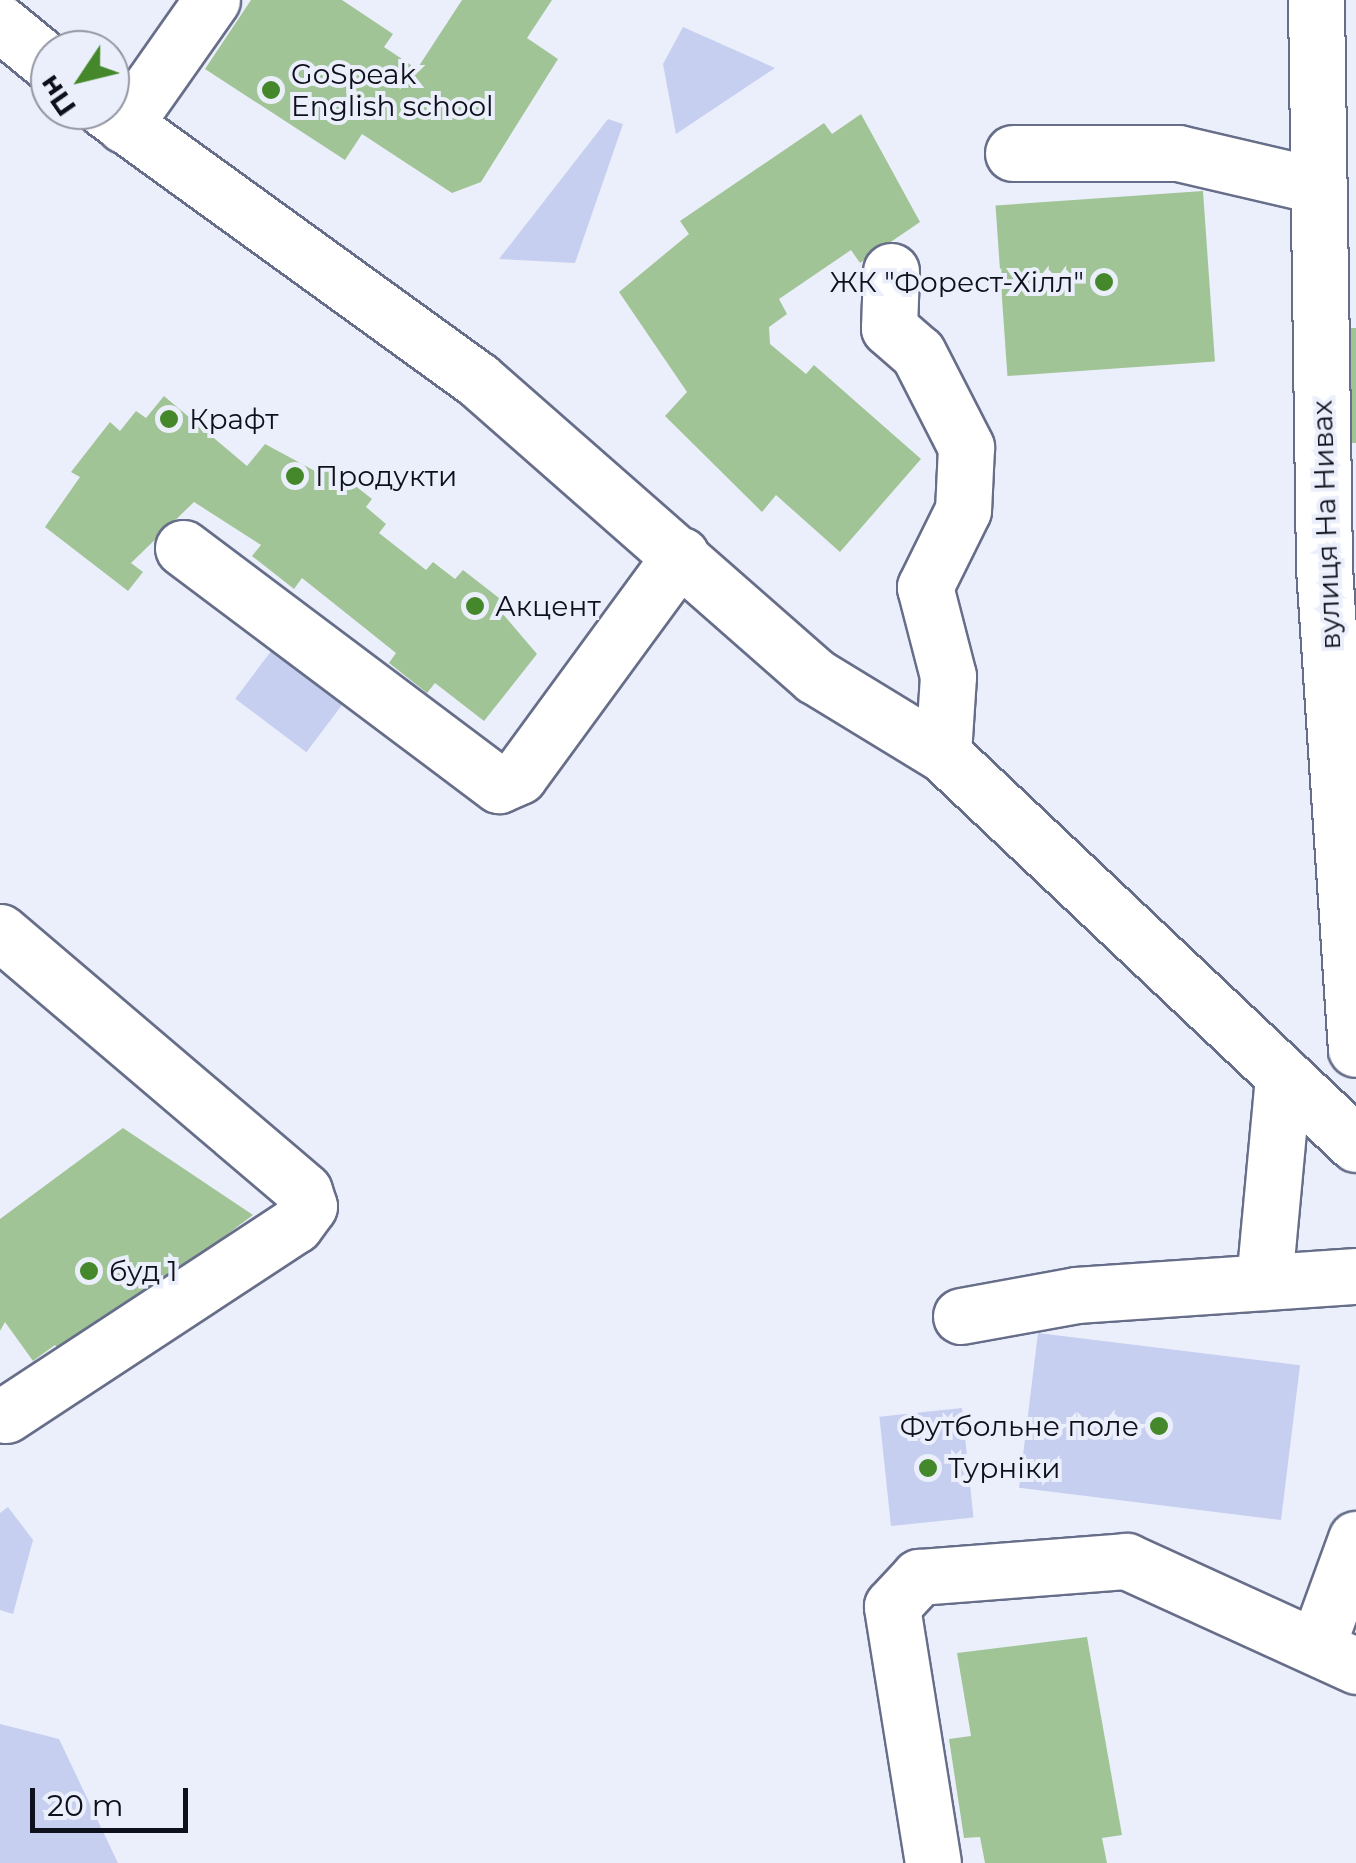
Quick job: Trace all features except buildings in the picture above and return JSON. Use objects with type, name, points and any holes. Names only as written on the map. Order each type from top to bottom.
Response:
[{"type":"street","points":[[130,98],[212,0]]},
{"type":"street","name":"вулиця На Нивах","points":[[1316,0],[1324,568],[1356,1050]]},
{"type":"street","points":[[0,24],[30,48]]},
{"type":"street","points":[[130,130],[180,170],[478,380],[815,676],[943,754],[1356,1144]]},
{"type":"street","points":[[1013,153],[1178,153],[1316,185]]},
{"type":"street","points":[[891,271],[889,328],[918,353],[966,447],[963,510],[925,587],[948,676],[943,754]]},
{"type":"street","points":[[183,548],[499,785],[519,776],[681,555]]},
{"type":"street","points":[[0,932],[304,1192],[309,1206],[295,1225],[6,1415]]},
{"type":"street","points":[[1264,1282],[1283,1076]]},
{"type":"street","points":[[961,1316],[1076,1295],[1356,1276]]},
{"type":"street","points":[[933,1863],[892,1606],[919,1577],[1126,1562],[1336,1656],[1356,1539]]},
{"type":"shaded area","points":[[683,27],[775,68],[676,134],[663,64]]},
{"type":"shaded area","points":[[608,119],[623,124],[575,263],[499,259]]},
{"type":"shaded area","points":[[278,642],[349,696],[306,752],[235,699]]},
{"type":"shaded area","name":"Футбольне поле","points":[[1038,1333],[1300,1365],[1281,1520],[1019,1488]]},
{"type":"shaded area","name":"Турніки","points":[[962,1408],[973,1517],[891,1526],[879,1417]]},
{"type":"shaded area","points":[[8,1507],[33,1540],[13,1614],[0,1610],[0,1513]]},
{"type":"shaded area","points":[[0,1724],[59,1739],[118,1863],[0,1863]]},
{"type":"place","name":"GoSpeak English school","points":[[271,90]]},
{"type":"place","name":"ЖК \"Форест-Хілл\"","points":[[1104,282]]},
{"type":"place","name":"Крафт","points":[[169,419]]},
{"type":"place","name":"Продукти","points":[[295,476]]},
{"type":"place","name":"Акцент","points":[[475,606]]},
{"type":"place","name":"буд 1","points":[[89,1271]]},
{"type":"place","name":"Футбольне поле","points":[[1159,1426]]},
{"type":"place","name":"Турніки","points":[[928,1468]]}]
